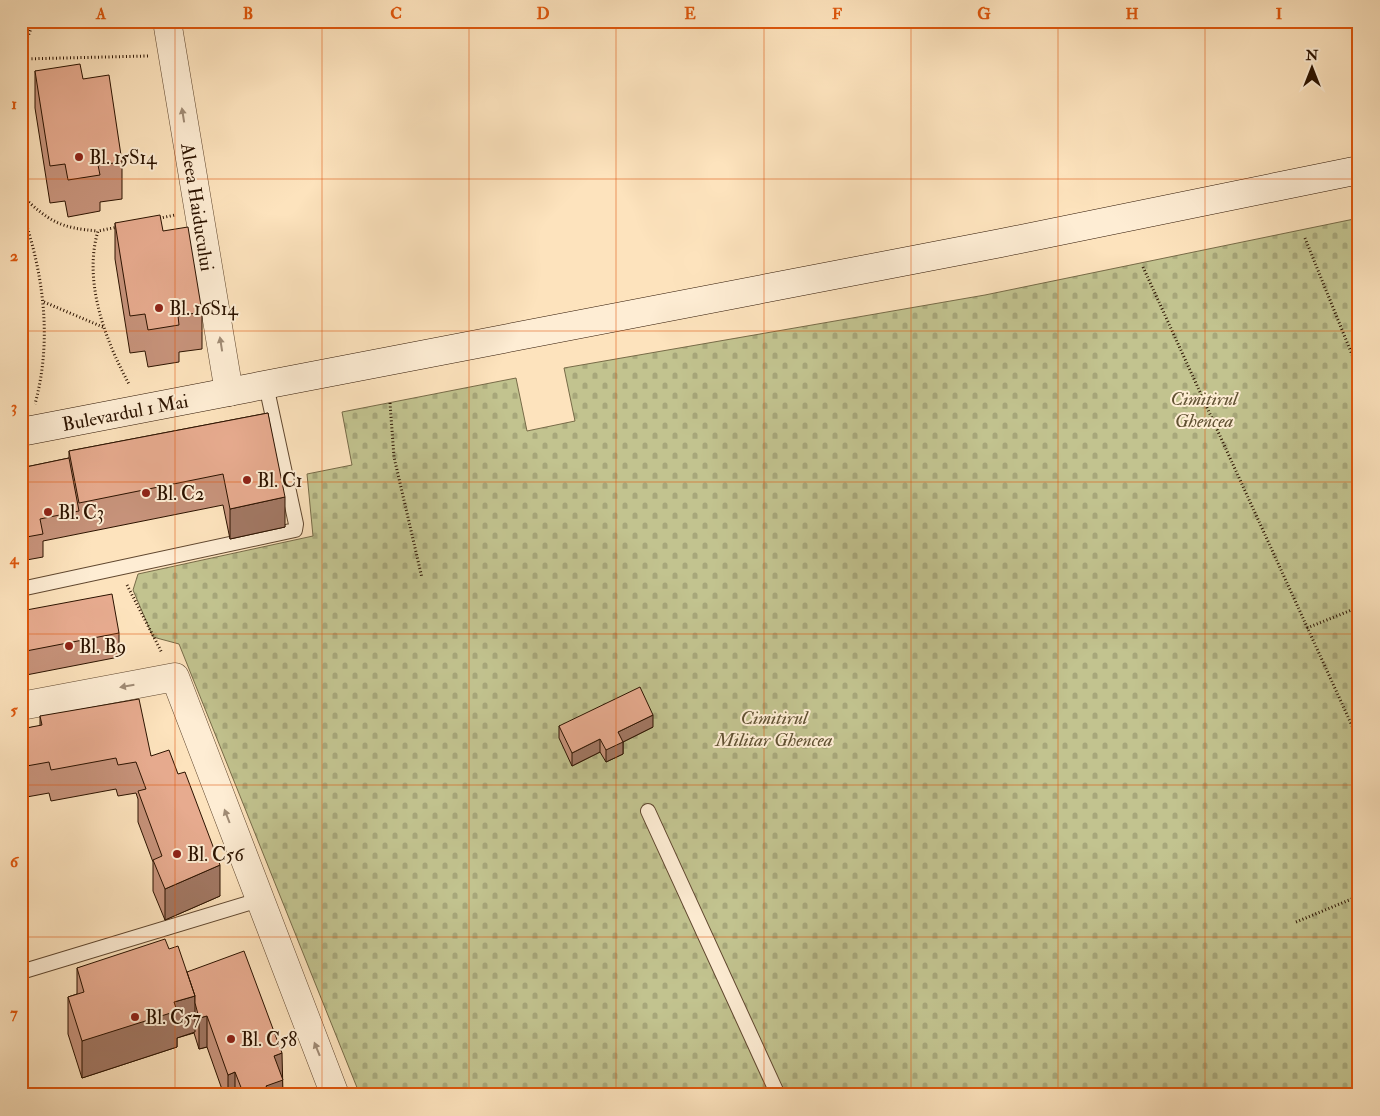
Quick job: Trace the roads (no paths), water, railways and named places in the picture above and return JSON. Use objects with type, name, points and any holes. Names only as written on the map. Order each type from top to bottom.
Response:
[{"type":"main road","name":"Aleea Haiducului","points":[[167,21],[229,392]]},
{"type":"main road","name":"Bulevardul 1 Mai","points":[[27,421],[229,392],[1083,227],[1359,170]]},
{"type":"main road","points":[[21,706],[175,678],[335,1095]]},
{"type":"lane","points":[[21,589],[295,530],[266,385]]},
{"type":"lane","points":[[648,811],[778,1095]]},
{"type":"lane","points":[[21,972],[259,900]]},
{"type":"place","name":"Bl. 15S14","points":[[79,157]]},
{"type":"place","name":"Bl. 16S14","points":[[159,308]]},
{"type":"place","name":"Bl. C1","points":[[247,480]]},
{"type":"place","name":"Bl. C2","points":[[146,493]]},
{"type":"place","name":"Bl. C3","points":[[48,512]]},
{"type":"place","name":"Bl. B9","points":[[69,646]]},
{"type":"place","name":"Bl. C56","points":[[177,854]]},
{"type":"place","name":"Bl. C57","points":[[135,1017]]},
{"type":"place","name":"Bl. C58","points":[[231,1039]]},
{"type":"park label","name":"Cimitirul Ghencea","points":[[1204,409]]},
{"type":"park label","name":"Cimitirul Militar Ghencea","points":[[774,728]]}]
